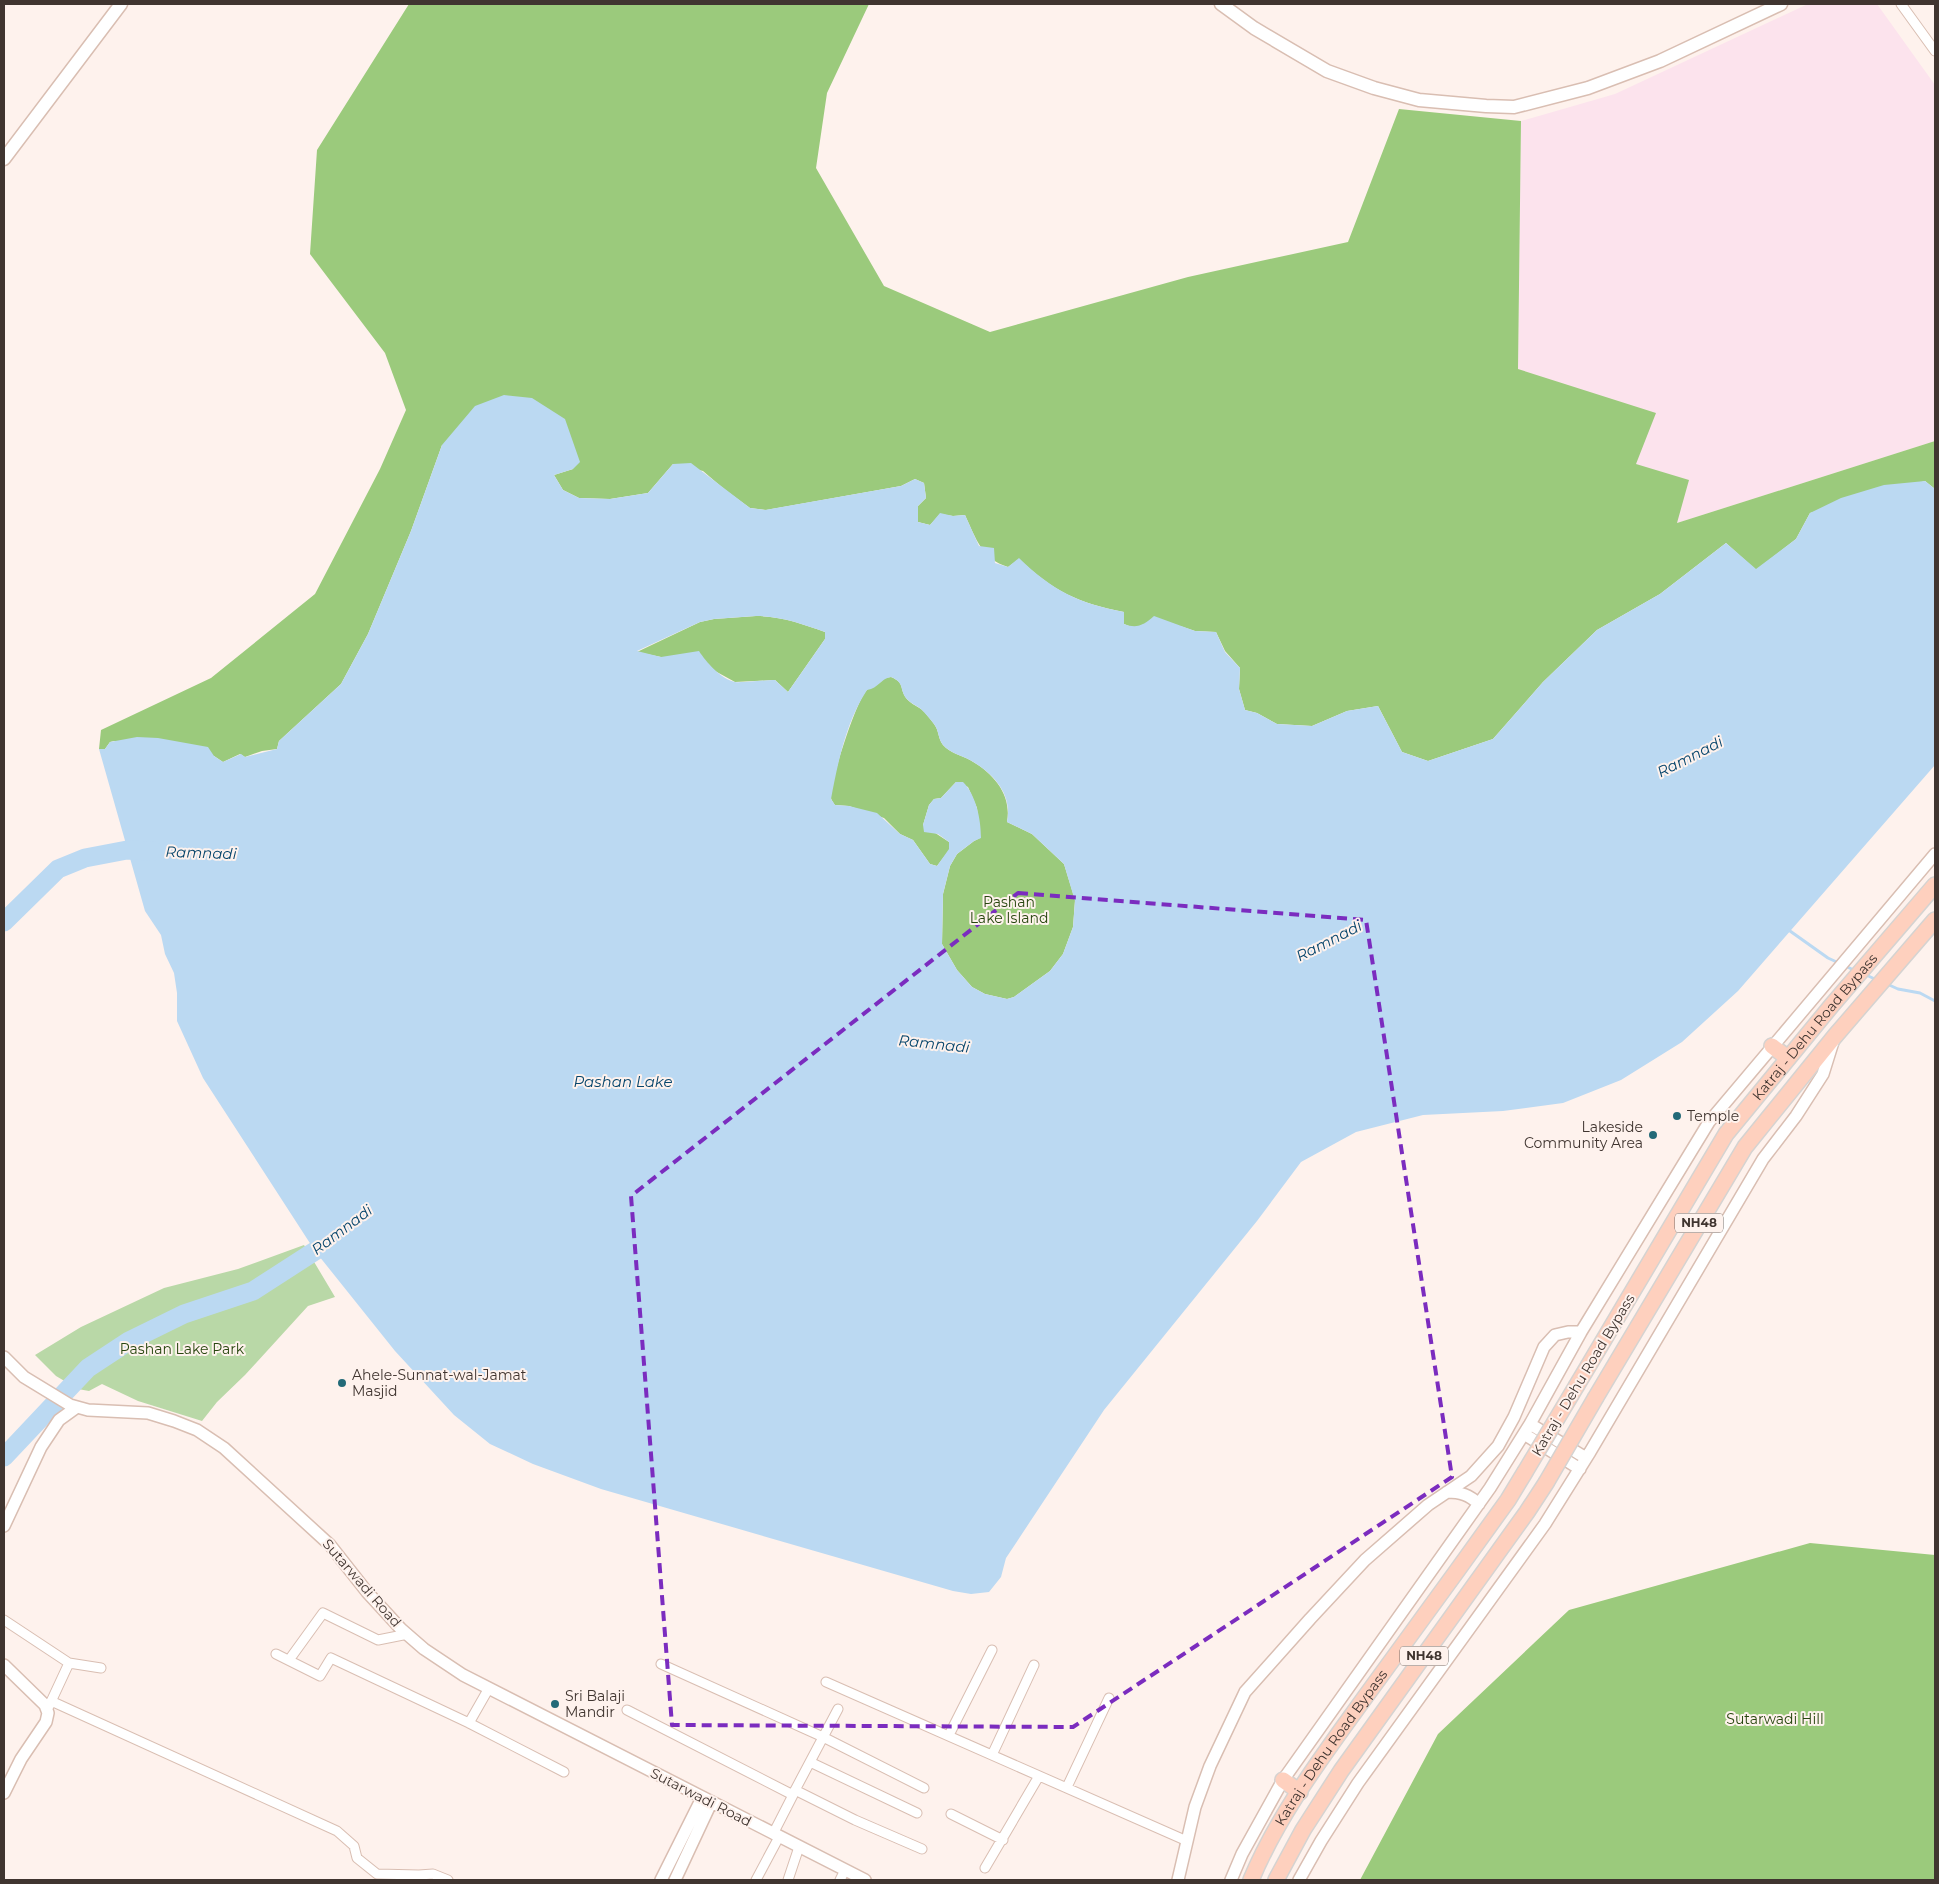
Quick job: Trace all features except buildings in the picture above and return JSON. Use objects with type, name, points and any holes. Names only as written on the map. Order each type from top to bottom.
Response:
[{"type":"highway","name":"Katraj - Dehu Road Bypass","points":[[1251,1880],[1258,1862],[1322,1758],[1508,1500],[1726,1134],[1832,1005],[1935,885]]},
{"type":"highway","name":"Katraj - Dehu Road Bypass","points":[[1277,1877],[1303,1830],[1341,1771],[1506,1542],[1546,1483],[1745,1147],[1848,1020],[1935,920]]},
{"type":"highway","points":[[1772,1046],[1788,1058]]},
{"type":"highway","points":[[1283,1780],[1300,1792]]},
{"type":"highway","points":[[1277,1877],[1292,1880]]},
{"type":"main road","points":[[4,158],[121,4]]},
{"type":"main road","points":[[1221,4],[1254,28],[1327,71],[1374,88],[1419,100],[1514,107],[1588,88],[1660,61],[1782,4]]},
{"type":"street","points":[[1901,4],[1935,51]]},
{"type":"street","points":[[1231,1880],[1242,1854],[1283,1780],[1479,1504],[1527,1429],[1581,1332],[1708,1122],[1935,854]]},
{"type":"street","points":[[1299,1880],[1358,1783],[1545,1524],[1580,1469],[1763,1159],[1796,1116],[1823,1074],[1835,1036]]},
{"type":"street","points":[[1178,1880],[1196,1807],[1210,1766],[1245,1692],[1322,1605],[1365,1560],[1428,1505],[1471,1476],[1498,1446],[1514,1416],[1544,1347],[1555,1335],[1581,1332]]},
{"type":"street","name":"Sutarwadi Road","points":[[4,1356],[24,1377],[48,1393],[73,1406],[88,1410],[148,1414],[197,1430],[224,1448],[330,1545],[367,1592],[408,1634],[424,1648],[463,1675],[799,1847],[843,1875],[865,1880]]},
{"type":"street","points":[[4,1526],[41,1447],[59,1420],[73,1406]]},
{"type":"street","points":[[1527,1429],[1586,1458]]},
{"type":"street","points":[[1527,1429],[1580,1469]]},
{"type":"street","points":[[1447,1492],[1458,1492],[1470,1496],[1479,1504]]},
{"type":"street","points":[[289,1660],[324,1613],[378,1640],[408,1634]]},
{"type":"street","points":[[4,1620],[69,1663],[101,1668]]},
{"type":"street","points":[[949,1735],[992,1650]]},
{"type":"street","points":[[276,1654],[320,1676],[331,1658],[469,1723],[564,1772]]},
{"type":"street","points":[[4,1793],[21,1759],[46,1722],[49,1705],[69,1663]]},
{"type":"street","points":[[661,1664],[823,1737],[924,1788]]},
{"type":"street","points":[[4,1665],[45,1705],[49,1705],[337,1831],[354,1846],[357,1858],[377,1874],[419,1876],[433,1874],[448,1880]]},
{"type":"street","points":[[992,1755],[1034,1665]]},
{"type":"street","points":[[826,1682],[1187,1841]]},
{"type":"street","points":[[469,1723],[489,1688]]},
{"type":"street","points":[[1067,1787],[1109,1698]]},
{"type":"street","points":[[756,1880],[794,1792],[838,1709]]},
{"type":"street","points":[[627,1710],[794,1792],[922,1849]]},
{"type":"street","points":[[810,1762],[917,1813]]},
{"type":"street","points":[[985,1868],[1039,1776]]},
{"type":"street","points":[[661,1880],[706,1800]]},
{"type":"street","points":[[675,1880],[706,1800]]},
{"type":"street","points":[[951,1814],[1003,1840]]},
{"type":"street","points":[[788,1880],[799,1847]]},
{"type":"highlighted area","points":[[1018,893],[1366,920],[1452,1477],[1073,1727],[672,1725],[631,1196]]},
{"type":"shaded area","points":[[1808,4],[1877,4],[1935,85],[1935,441],[1677,523],[1636,464],[1518,369],[1521,121],[1615,94]]},
{"type":"green space","points":[[409,4],[869,4],[827,93],[816,168],[884,286],[990,332],[1188,277],[1348,242],[1399,109],[1521,121],[1518,369],[1656,413],[1636,464],[1689,480],[1677,523],[1935,441],[1935,489],[1925,481],[1810,513],[1796,539],[1756,570],[1726,543],[1660,594],[1597,630],[1543,682],[1493,739],[1428,761],[1402,752],[1378,706],[1347,711],[1312,726],[1277,724],[1257,713],[1245,710],[1239,689],[1240,668],[1225,651],[1216,632],[1195,631],[1180,626],[1145,624],[1134,628],[1124,624],[1124,612],[1080,600],[1067,594],[1043,580],[1019,559],[1008,567],[992,559],[981,547],[965,515],[940,514],[930,525],[918,522],[918,506],[926,498],[924,483],[915,479],[901,486],[766,510],[750,508],[703,471],[673,464],[648,493],[610,499],[579,498],[563,490],[554,475],[573,469],[442,445],[411,531],[368,634],[341,684],[279,741],[277,749],[262,751],[245,757],[240,754],[223,762],[214,756],[114,741],[110,742],[105,749],[99,749],[101,730],[211,678],[315,594],[380,469],[406,410],[385,353],[310,254],[317,150]]},
{"type":"green space","points":[[756,616],[783,619],[825,632],[825,639],[788,692],[775,680],[735,682],[715,671],[704,660],[661,657],[637,652],[700,622]]},
{"type":"green space","name":"Pashan Lake Island","points":[[891,677],[900,683],[907,699],[923,711],[934,724],[940,740],[946,748],[978,765],[999,785],[1007,802],[1007,822],[1032,834],[1064,864],[1075,900],[1073,927],[1063,954],[1050,971],[1014,997],[1007,999],[985,994],[972,987],[957,970],[942,944],[943,894],[950,866],[957,854],[980,838],[977,808],[968,787],[956,782],[941,798],[934,799],[929,805],[923,825],[949,842],[950,849],[937,866],[930,864],[913,840],[900,834],[884,818],[849,806],[835,805],[831,799],[834,777],[856,710],[868,689],[884,678]]},
{"type":"green space","name":"Pashan Lake Park","points":[[304,1245],[335,1297],[308,1306],[245,1375],[217,1402],[202,1421],[138,1401],[102,1384],[89,1391],[78,1389],[56,1376],[35,1355],[81,1327],[164,1288],[238,1269]]},
{"type":"green space","name":"Sutarwadi Hill","points":[[1810,1543],[1935,1555],[1935,1880],[1360,1880],[1438,1734],[1569,1610]]},
{"type":"water","name":"Pashan Lake","points":[[504,395],[532,398],[565,419],[580,462],[573,469],[554,475],[563,490],[579,498],[610,499],[648,493],[673,464],[691,463],[750,508],[765,510],[901,486],[915,479],[924,483],[926,498],[918,506],[918,522],[930,525],[940,513],[953,516],[965,515],[979,546],[994,548],[995,563],[1008,567],[1019,558],[1043,579],[1067,594],[1080,600],[1124,612],[1124,624],[1140,625],[1154,616],[1195,631],[1216,632],[1225,652],[1240,668],[1239,689],[1245,710],[1257,713],[1277,724],[1312,726],[1347,711],[1378,706],[1402,752],[1428,761],[1493,739],[1543,682],[1597,630],[1660,594],[1726,543],[1756,569],[1796,539],[1810,513],[1841,498],[1884,485],[1925,481],[1935,489],[1935,765],[1738,991],[1682,1042],[1621,1080],[1563,1103],[1503,1111],[1423,1115],[1356,1132],[1301,1162],[1257,1221],[1104,1410],[1006,1558],[1001,1577],[989,1592],[971,1594],[953,1591],[601,1489],[533,1464],[490,1444],[454,1415],[395,1351],[315,1251],[203,1078],[177,1021],[177,993],[174,973],[165,954],[161,935],[145,911],[99,749],[105,749],[110,742],[137,737],[158,738],[208,747],[214,756],[223,762],[241,754],[245,757],[277,749],[279,741],[341,684],[368,634],[411,531],[442,445],[475,406]],"holes":[[[756,616],[783,619],[825,632],[825,639],[788,692],[775,680],[738,682],[730,680],[714,670],[699,651],[661,657],[637,651],[700,622]],[[891,677],[898,681],[907,699],[921,709],[934,724],[943,745],[952,752],[978,765],[999,785],[1007,802],[1007,822],[1032,834],[1064,864],[1075,901],[1073,927],[1063,954],[1050,971],[1014,997],[1007,999],[985,994],[972,987],[957,970],[942,944],[943,894],[950,866],[957,854],[981,838],[977,808],[968,787],[963,782],[956,782],[941,798],[934,799],[929,805],[923,825],[924,832],[938,834],[949,842],[949,849],[937,866],[930,864],[913,840],[900,834],[877,813],[849,806],[835,805],[831,799],[848,729],[860,702],[867,690]]]},
{"type":"waterway","name":"Ramnadi","points":[[4,922],[58,869],[85,858],[127,850],[153,851]]},
{"type":"waterway","points":[[1790,931],[1828,958],[1856,971]]},
{"type":"waterway","points":[[1864,974],[1877,980]]},
{"type":"waterway","points":[[1887,984],[1898,989],[1920,993],[1935,1001]]},
{"type":"waterway","name":"Ramnadi","points":[[4,1457],[88,1368],[129,1341],[184,1314],[253,1291],[336,1236]]},
{"type":"place","name":"Temple","points":[[1677,1116]]},
{"type":"place","name":"Lakeside Community Area","points":[[1653,1135]]},
{"type":"place","name":"Ahele-Sunnat-wal-Jamat Masjid","points":[[342,1383]]},
{"type":"place","name":"Sri Balaji Mandir","points":[[555,1704]]}]
